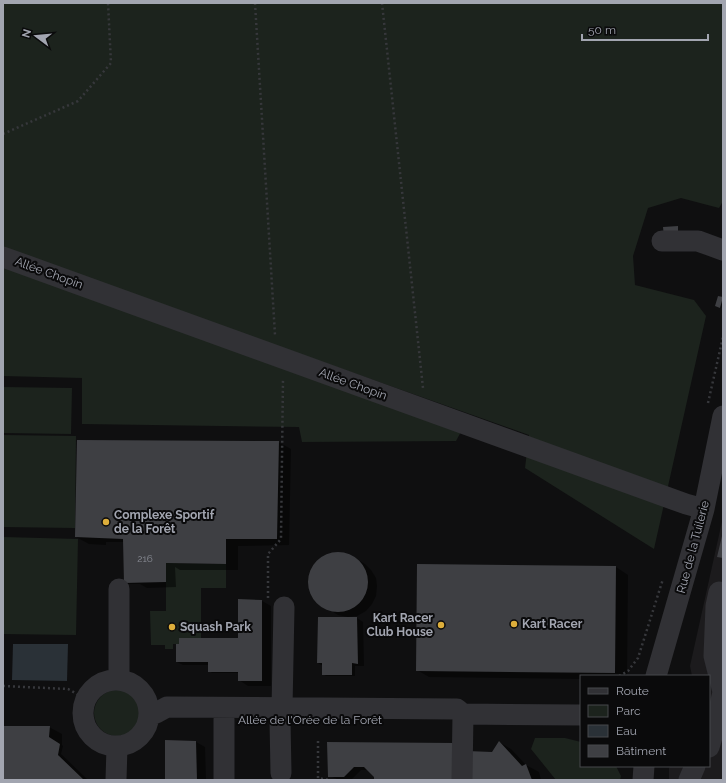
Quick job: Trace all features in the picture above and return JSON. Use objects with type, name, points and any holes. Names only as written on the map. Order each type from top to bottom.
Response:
[{"type":"street","points":[[662,241],[698,241],[723,250]]},
{"type":"street","name":"Allée Chopin","points":[[3,257],[704,509]]},
{"type":"street","name":"Rue de la Tuilerie","points":[[656,675],[704,509],[723,416]]},
{"type":"street","points":[[119,589],[119,680]]},
{"type":"street","points":[[711,733],[723,692],[714,656],[716,606],[719,592],[723,592]]},
{"type":"street","points":[[276,603],[281,714],[281,773]]},
{"type":"street","points":[[119,680],[134,686],[140,691],[152,713],[142,733],[134,741],[124,746],[117,747],[102,744],[93,738],[86,730],[82,709],[86,698],[92,690],[100,684],[119,680]]},
{"type":"street","name":"Allée de l'Orée de la Forêt","points":[[152,713],[167,707],[281,714],[457,721],[463,714],[580,715]]},
{"type":"street","name":"Allée de l'Orée de la Forêt","points":[[152,713],[168,719],[224,719],[281,714]]},
{"type":"street","points":[[462,780],[463,714]]},
{"type":"street","points":[[224,719],[224,780]]},
{"type":"street","points":[[116,780],[117,747]]},
{"type":"street","points":[[643,780],[644,767]]},
{"type":"street","points":[[689,780],[695,767]]},
{"type":"path","points":[[3,134],[78,101],[111,63],[108,3]]},
{"type":"path","points":[[255,3],[280,357],[281,538],[268,554],[276,603]]},
{"type":"path","points":[[382,3],[425,409]]},
{"type":"path","name":"Rue de la Tuilerie","points":[[621,675],[628,671],[638,658],[663,578]]},
{"type":"path","points":[[3,686],[68,689],[86,698]]},
{"type":"path","points":[[318,741],[318,778],[329,780]]},
{"type":"shaded area","points":[[723,517],[723,780],[669,780],[670,767],[710,767],[710,675],[692,675],[690,666]]},
{"type":"green space","points":[[3,3],[723,3],[723,201],[719,208],[681,198],[648,208],[633,256],[635,285],[694,300],[706,316],[654,549],[525,468],[529,435],[3,249]]},
{"type":"green space","points":[[3,262],[463,428],[456,441],[302,442],[299,427],[82,424],[82,378],[3,376]]},
{"type":"green space","points":[[3,387],[72,388],[71,434],[3,433]]},
{"type":"green space","points":[[3,435],[76,436],[75,528],[3,527]]},
{"type":"green space","points":[[3,537],[78,539],[76,635],[3,634]]},
{"type":"green space","points":[[166,563],[226,564],[226,588],[201,588],[201,638],[180,638],[179,644],[173,644],[173,649],[165,649],[165,645],[151,645],[150,611],[166,611]]},
{"type":"green space","points":[[122,690],[134,696],[139,704],[139,722],[134,730],[126,735],[112,736],[100,730],[95,722],[94,708],[100,696],[108,691]]},
{"type":"green space","points":[[535,738],[565,738],[580,742],[580,767],[616,767],[621,776],[620,780],[556,780],[531,749]]},
{"type":"water","points":[[13,644],[68,644],[67,681],[12,680]]},
{"type":"building","points":[[678,226],[678,236],[664,237],[663,227]]},
{"type":"building","points":[[718,296],[723,297],[720,308],[715,306]]},
{"type":"building","points":[[77,440],[279,441],[277,539],[226,539],[226,564],[166,563],[166,582],[124,583],[123,539],[75,537]]},
{"type":"building","points":[[723,536],[723,558],[717,557]]},
{"type":"building","points":[[338,552],[355,557],[363,565],[368,582],[363,599],[355,607],[338,612],[321,607],[313,599],[308,582],[313,565],[321,557]]},
{"type":"building","points":[[417,564],[616,566],[615,673],[416,671]]},
{"type":"building","points":[[238,599],[262,600],[262,681],[238,681],[238,672],[208,672],[208,662],[176,662],[176,644],[179,644],[179,638],[238,638]]},
{"type":"building","points":[[318,617],[357,617],[358,664],[352,663],[352,675],[322,675],[322,663],[317,663]]},
{"type":"building","points":[[3,726],[50,726],[49,737],[60,744],[58,755],[84,780],[3,780]]},
{"type":"building","points":[[165,740],[196,741],[197,780],[165,780]]},
{"type":"building","points":[[499,741],[522,766],[526,764],[532,780],[467,780],[467,751],[492,752]]},
{"type":"building","points":[[327,742],[455,743],[454,780],[374,780],[374,777],[364,767],[354,767],[344,777],[328,777]]},
{"type":"place","name":"Complexe Sportif de la Forêt","points":[[106,522]]},
{"type":"place","name":"Kart Racer","points":[[514,624]]},
{"type":"place","name":"Kart Racer Club House","points":[[441,625]]},
{"type":"place","name":"Squash Park","points":[[172,627]]}]
